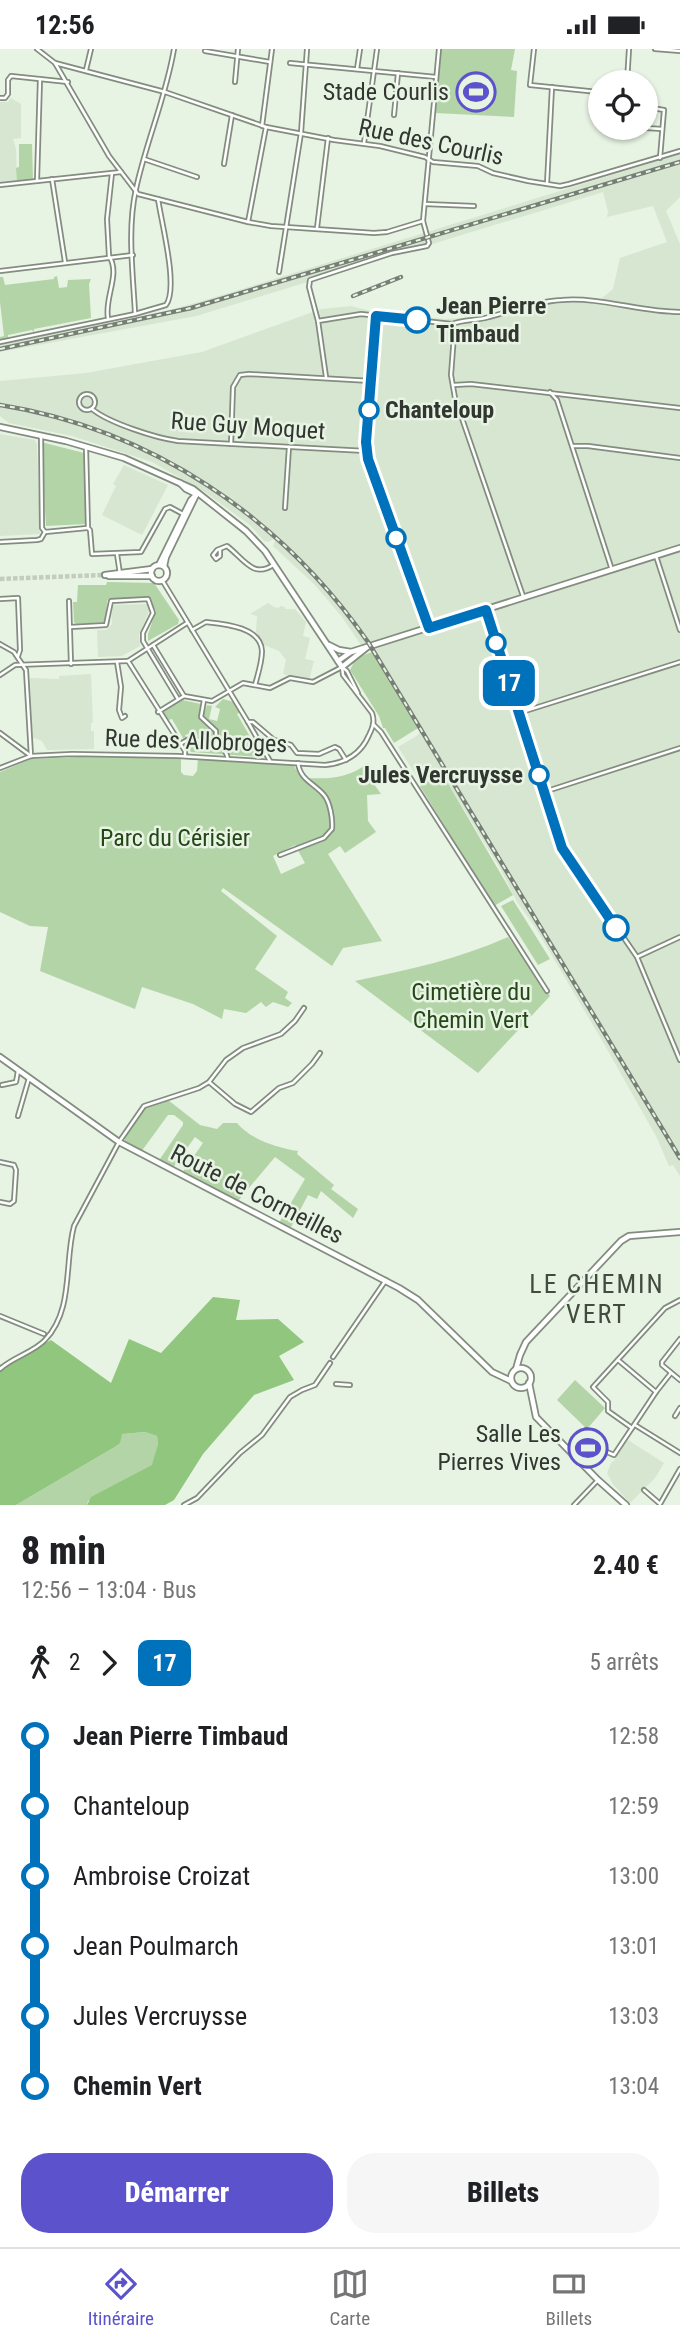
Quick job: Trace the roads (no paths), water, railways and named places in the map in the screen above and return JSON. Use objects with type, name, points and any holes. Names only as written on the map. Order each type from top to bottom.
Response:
[{"type":"main road","points":[[0,427],[41,435],[143,465],[192,489],[246,531],[275,564],[342,667],[366,648]]},
{"type":"main road","points":[[161,566],[183,514],[197,494]]},
{"type":"main road","points":[[120,575],[161,566],[197,494]]},
{"type":"main road","points":[[338,661],[351,652],[680,548]]},
{"type":"main road","points":[[120,575],[152,576],[162,580],[167,574],[161,566]]},
{"type":"main road","points":[[152,569],[152,576]]},
{"type":"main road","points":[[326,643],[339,650],[351,652]]},
{"type":"main road","name":"Route de Cormeilles","points":[[0,1057],[119,1142],[386,1280],[419,1301],[491,1372]]},
{"type":"main road","points":[[512,1381],[526,1342],[624,1239],[680,1232]]},
{"type":"main road","points":[[521,1352],[522,1363],[530,1375],[529,1383],[536,1417],[626,1505]]},
{"type":"main road","points":[[491,1372],[526,1370]]},
{"type":"main road","points":[[491,1372],[512,1381],[532,1403]]},
{"type":"main road","points":[[521,1388],[529,1383]]},
{"type":"street","points":[[37,49],[55,63],[68,82],[80,110],[135,191],[248,222],[287,227],[374,233],[387,232],[423,221]]},
{"type":"street","points":[[86,70],[91,49]]},
{"type":"street","points":[[135,314],[132,221],[135,191],[165,92],[174,49]]},
{"type":"street","points":[[236,82],[238,49]]},
{"type":"street","points":[[248,222],[264,126],[272,49]]},
{"type":"street","points":[[279,272],[301,133],[307,49]]},
{"type":"street","points":[[357,69],[360,49]]},
{"type":"street","points":[[364,143],[377,49]]},
{"type":"street","points":[[326,377],[309,282],[313,278],[392,253],[427,246],[429,243],[423,221],[439,49]]},
{"type":"street","points":[[534,49],[530,85],[588,91]]},
{"type":"street","points":[[628,70],[629,49]]},
{"type":"street","points":[[655,49],[680,51]]},
{"type":"street","points":[[205,51],[270,62]]},
{"type":"street","name":"Rue des Courlis","points":[[55,63],[165,92],[264,126],[364,143],[429,159],[478,166],[493,173],[547,184],[567,185],[680,152]]},
{"type":"street","points":[[290,63],[436,77]]},
{"type":"street","points":[[394,115],[398,73]]},
{"type":"street","points":[[0,98],[5,98],[8,94],[8,80],[11,76],[68,82]]},
{"type":"street","points":[[37,181],[40,79]]},
{"type":"street","points":[[547,184],[552,87]]},
{"type":"street","points":[[658,109],[664,110],[660,159]]},
{"type":"street","points":[[224,164],[232,115]]},
{"type":"street","points":[[317,228],[328,138]]},
{"type":"street","points":[[144,159],[197,177]]},
{"type":"street","points":[[0,185],[121,172]]},
{"type":"street","points":[[108,319],[108,297],[113,277],[107,219],[112,173]]},
{"type":"street","points":[[52,179],[66,263]]},
{"type":"street","points":[[0,342],[163,307],[169,300],[167,239],[158,199]]},
{"type":"street","points":[[424,204],[474,206]]},
{"type":"street","points":[[0,271],[133,255]]},
{"type":"street","points":[[318,321],[353,315],[452,324],[566,299],[611,302],[621,307],[660,312],[680,312]]},
{"type":"street","points":[[376,316],[366,451],[429,628]]},
{"type":"street","points":[[452,324],[454,335],[450,375],[455,398],[524,598]]},
{"type":"street","points":[[231,444],[233,387],[240,375],[371,381]]},
{"type":"street","points":[[454,385],[471,384],[550,392],[680,408]]},
{"type":"street","points":[[550,392],[557,400],[612,570]]},
{"type":"street","points":[[88,394],[93,397],[95,403],[92,409],[80,407],[82,396],[88,394]]},
{"type":"street","name":"Rue Guy Moquet","points":[[92,409],[101,416],[166,439],[366,451]]},
{"type":"street","points":[[41,435],[42,528],[45,532]]},
{"type":"street","points":[[573,446],[680,458]]},
{"type":"street","points":[[86,447],[88,528],[92,554],[143,551],[166,508],[183,514]]},
{"type":"street","points":[[285,508],[289,447]]},
{"type":"street","points":[[45,532],[88,528]]},
{"type":"street","points":[[0,542],[37,541],[45,532]]},
{"type":"street","points":[[220,549],[228,547],[258,571],[264,571],[275,564]]},
{"type":"street","points":[[117,554],[120,575]]},
{"type":"street","points":[[656,556],[680,628]]},
{"type":"street","points":[[162,580],[270,761]]},
{"type":"street","points":[[0,599],[18,599],[18,656]]},
{"type":"street","points":[[70,627],[106,625],[109,620],[109,603],[148,600],[153,609],[143,633],[143,641],[178,699]]},
{"type":"street","points":[[69,601],[71,664]]},
{"type":"street","points":[[486,610],[565,854],[637,957],[680,1060]]},
{"type":"street","points":[[0,675],[15,665],[128,661],[187,622]]},
{"type":"street","points":[[192,630],[206,622],[247,631],[257,639],[262,654],[256,685]]},
{"type":"street","points":[[0,644],[18,656],[27,673],[31,756]]},
{"type":"street","points":[[153,644],[184,696]]},
{"type":"street","points":[[128,661],[185,751],[185,756]]},
{"type":"street","points":[[117,662],[121,687],[119,710],[122,718],[125,716]]},
{"type":"street","points":[[519,712],[680,662]]},
{"type":"street","points":[[158,712],[184,696],[212,701],[243,683],[270,688],[290,678],[313,682],[342,667],[373,716],[373,724],[363,747],[346,760],[335,747],[316,754],[297,753],[289,744],[274,740],[253,722],[248,722]]},
{"type":"street","points":[[163,676],[170,672]]},
{"type":"street","points":[[204,700],[201,717],[216,731],[216,744]]},
{"type":"street","points":[[373,724],[381,732],[547,991]]},
{"type":"street","points":[[0,733],[31,756]]},
{"type":"street","points":[[180,744],[191,738],[216,744],[224,747],[228,759]]},
{"type":"street","points":[[544,792],[680,748]]},
{"type":"street","name":"Rue des Allobroges","points":[[0,768],[31,756],[89,754],[185,756],[329,765],[346,760]]},
{"type":"street","points":[[280,855],[324,838],[332,829],[326,797],[305,779],[298,763]]},
{"type":"street","points":[[556,857],[565,854]]},
{"type":"street","points":[[637,957],[680,937]]},
{"type":"street","points":[[0,1369],[44,1342],[55,1326],[66,1289],[74,1226],[119,1142],[144,1106],[199,1088],[209,1082],[226,1060],[243,1048],[281,1034],[304,1008]]},
{"type":"street","points":[[209,1082],[235,1104],[251,1112],[279,1088],[293,1083],[320,1053]]},
{"type":"street","points":[[2,1085],[16,1082],[18,1071]]},
{"type":"street","points":[[18,1116],[29,1078]]},
{"type":"street","points":[[0,1162],[14,1165],[15,1185],[13,1201],[10,1204],[0,1202]]},
{"type":"street","points":[[333,1357],[386,1280]]},
{"type":"street","points":[[680,1300],[665,1308],[593,1387],[608,1402],[608,1411],[680,1453]]},
{"type":"street","points":[[0,1316],[44,1334]]},
{"type":"street","points":[[680,1339],[662,1362],[662,1365],[680,1380]]},
{"type":"street","points":[[618,1360],[656,1392]]},
{"type":"street","points":[[184,1505],[197,1497],[262,1435],[290,1397],[315,1385],[330,1363]]},
{"type":"street","points":[[568,1448],[586,1430],[614,1455],[671,1373]]},
{"type":"street","points":[[336,1384],[350,1385]]},
{"type":"street","points":[[675,1416],[680,1408]]},
{"type":"street","points":[[644,1490],[661,1504],[680,1469]]},
{"type":"street","points":[[574,1505],[598,1480]]},
{"type":"tunnel","points":[[0,579],[105,575]]},
{"type":"railway","points":[[0,349],[191,308],[680,162]]},
{"type":"railway","points":[[353,296],[401,277]]},
{"type":"railway","points":[[0,405],[56,417],[109,435],[160,458],[208,486],[253,518],[295,556],[333,597],[368,642],[680,1158]]},
{"type":"place","name":"Stade Courlis","points":[[476,92]]},
{"type":"place","name":"Jean Pierre Timbaud","points":[[417,320]]},
{"type":"place","name":"Chanteloup","points":[[369,410]]},
{"type":"place","name":"Jules Vercruysse","points":[[539,775]]},
{"type":"place","name":"Salle Les Pierres Vives","points":[[588,1448]]},
{"type":"district","name":"LE CHEMIN VERT","points":[[597,1298]]},
{"type":"park label","name":"Parc du Cérisier","points":[[175,838]]},
{"type":"park label","name":"Cimetière du Chemin Vert","points":[[471,1006]]}]
